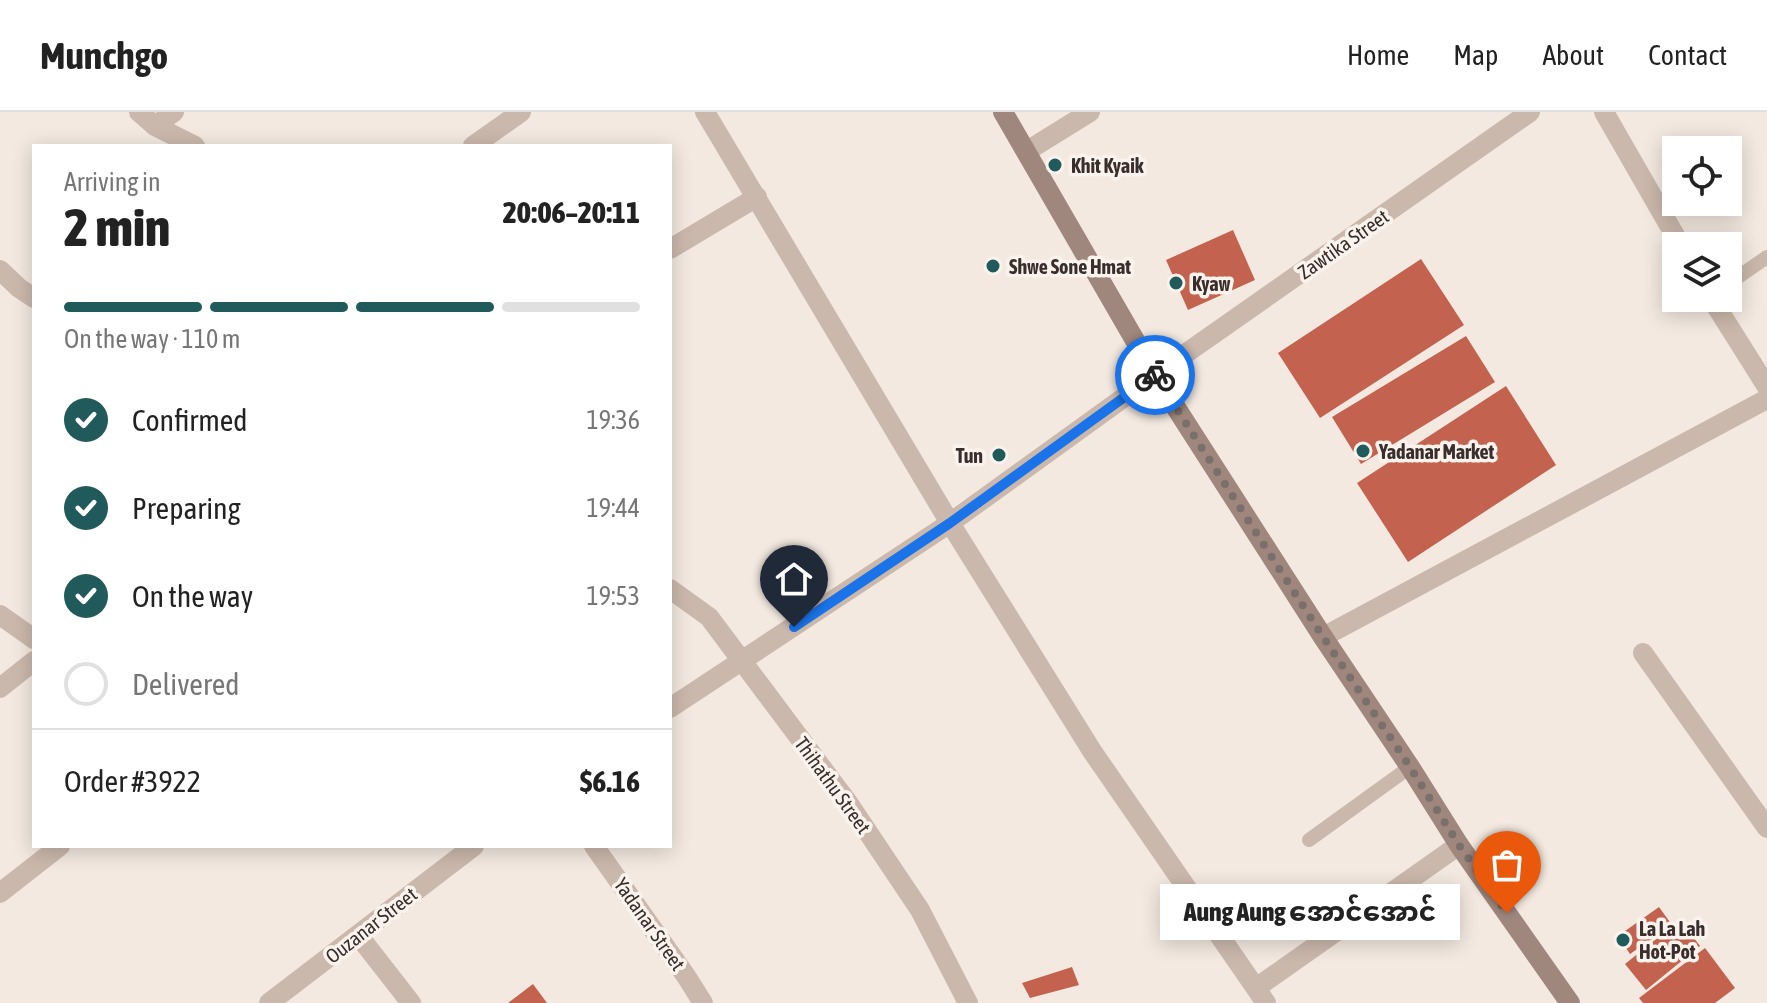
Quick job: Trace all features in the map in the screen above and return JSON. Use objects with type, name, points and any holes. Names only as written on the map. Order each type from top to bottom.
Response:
[{"type":"main road","points":[[1003,112],[1155,375],[1459,845],[1570,1003]]},
{"type":"street","points":[[139,112],[155,126],[191,144]]},
{"type":"street","points":[[155,126],[174,112]]},
{"type":"street","points":[[476,144],[521,112]]},
{"type":"street","points":[[705,112],[950,523],[1092,751],[1261,995],[1459,845]]},
{"type":"street","points":[[1027,151],[1090,112]]},
{"type":"street","name":"Zawtika Street","points":[[1155,375],[1530,112]]},
{"type":"street","points":[[1604,112],[1673,232]]},
{"type":"street","points":[[672,248],[757,197]]},
{"type":"street","points":[[0,270],[32,297]]},
{"type":"street","points":[[1720,312],[1767,387]]},
{"type":"street","points":[[672,707],[950,523],[1155,375]]},
{"type":"street","points":[[1323,637],[1767,399]]},
{"type":"street","name":"Thihathu Street","points":[[672,590],[709,617],[849,804],[920,910],[968,1003]]},
{"type":"street","points":[[0,615],[32,638]]},
{"type":"street","points":[[1643,653],[1767,828]]},
{"type":"street","points":[[0,688],[32,663]]},
{"type":"street","points":[[0,893],[57,848]]},
{"type":"street","name":"Ouzanar Street","points":[[269,1003],[471,848]]},
{"type":"street","name":"Yadanar Street","points":[[595,848],[703,1003]]},
{"type":"street","points":[[358,935],[411,1003]]},
{"type":"lane","points":[[1742,274],[1767,257]]},
{"type":"lane","points":[[1309,840],[1410,767]]},
{"type":"building","points":[[1233,230],[1255,280],[1188,310],[1166,260]]},
{"type":"building","points":[[1421,259],[1464,325],[1320,418],[1278,353]]},
{"type":"building","points":[[1466,336],[1495,382],[1361,464],[1332,417]]},
{"type":"building","points":[[1506,386],[1556,465],[1408,562],[1357,483]]},
{"type":"building","points":[[1659,907],[1672,925],[1630,954],[1618,936]]},
{"type":"building","points":[[1680,920],[1700,946],[1646,990],[1625,964]]},
{"type":"building","points":[[1705,948],[1735,988],[1715,1003],[1643,1003],[1639,998]]},
{"type":"building","points":[[1072,967],[1079,985],[1030,998],[1022,983]]},
{"type":"building","points":[[533,984],[547,1003],[508,1003]]},
{"type":"way so far","points":[[1155,375],[1459,845],[1507,913]]},
{"type":"place","name":"Khit Kyaik","points":[[1055,165]]},
{"type":"place","name":"Shwe Sone Hmat","points":[[993,266]]},
{"type":"place","name":"Kyaw","points":[[1176,283]]},
{"type":"place","name":"Yadanar Market","points":[[1363,451]]},
{"type":"place","name":"Tun","points":[[999,455]]},
{"type":"place","name":"Aung Aung အောင်အောင်","points":[[1507,913]]},
{"type":"place","name":"La La Lah Hot-Pot","points":[[1623,940]]},
{"type":"route","points":[[794,627],[950,523],[1155,375]]}]
